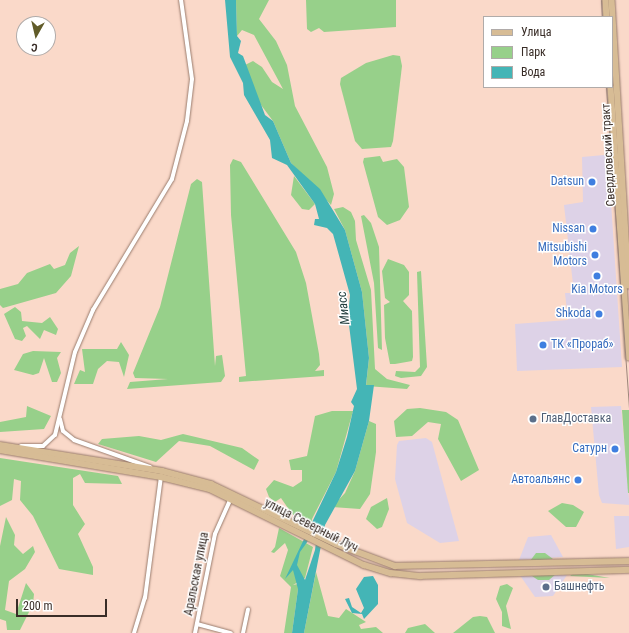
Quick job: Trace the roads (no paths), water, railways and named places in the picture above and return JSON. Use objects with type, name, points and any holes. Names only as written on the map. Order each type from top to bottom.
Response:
[{"type":"main road","points":[[606,0],[607,16]]},
{"type":"main road","name":"Свердловский тракт","points":[[612,0],[613,16]]},
{"type":"main road","name":"Свердловский тракт","points":[[613,17],[629,285]]},
{"type":"main road","name":"Свердловский тракт","points":[[611,88],[629,357]]},
{"type":"main road","name":"улица Северный Луч","points":[[0,444],[161,474],[220,487],[336,544],[395,566],[472,566],[619,561],[629,562]]},
{"type":"main road","name":"улица Северный Луч","points":[[0,450],[161,474],[231,498],[333,550],[391,573],[472,574],[619,569],[629,570]]},
{"type":"street","points":[[11,446],[47,444],[56,435],[74,352],[93,310],[155,212],[179,157],[192,79],[181,0]]},
{"type":"street","points":[[60,418],[63,431],[74,440],[161,474],[145,598],[134,633]]},
{"type":"street","name":"Аральская улица","points":[[195,633],[215,534],[231,498]]},
{"type":"street","points":[[243,633],[248,610]]},
{"type":"street","points":[[197,624],[231,633]]},
{"type":"water","name":"Миасс","points":[[225,0],[236,0],[237,36],[241,41],[238,53],[243,56],[265,115],[273,121],[291,163],[320,189],[345,230],[362,292],[369,358],[366,385],[374,385],[369,421],[355,471],[325,525],[304,633],[292,633],[298,589],[293,570],[285,579],[336,472],[347,437],[354,406],[351,402],[357,389],[348,317],[350,295],[333,234],[327,228],[314,225],[315,219],[319,219],[315,204],[287,165],[272,158],[270,140],[244,95],[243,83],[230,57]],"holes":[[[318,527],[315,550],[305,580],[297,565],[300,552]]]},
{"type":"water","points":[[373,576],[378,585],[378,604],[364,619],[362,614],[352,613],[345,599],[349,598],[352,607],[361,613],[364,608],[356,589],[364,577]]},
{"type":"tram line","points":[[601,0],[602,16]]},
{"type":"tram line","points":[[606,88],[629,410]]},
{"type":"place","name":"Datsun","points":[[592,182]]},
{"type":"place","name":"Nissan","points":[[593,229]]},
{"type":"place","name":"Mitsubishi Motors","points":[[595,255]]},
{"type":"place","name":"Kia Motors","points":[[597,276]]},
{"type":"place","name":"Shkoda","points":[[599,314]]},
{"type":"place","name":"ТК «Прораб»","points":[[543,345]]},
{"type":"place","name":"ГлавДоставка","points":[[533,419]]},
{"type":"place","name":"Сатурн","points":[[615,449]]},
{"type":"place","name":"Автоальянс","points":[[578,480]]},
{"type":"place","name":"Башнефть","points":[[546,587]]}]
